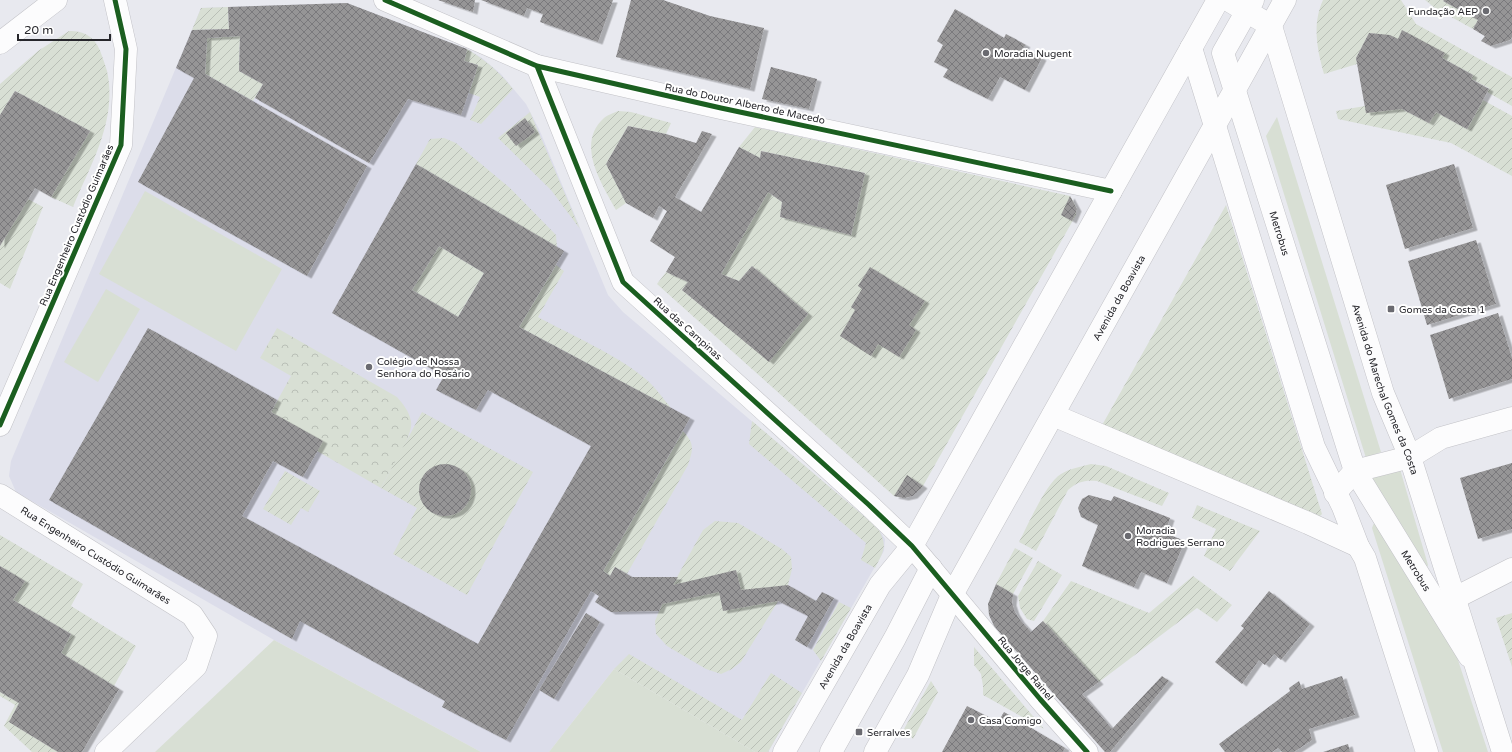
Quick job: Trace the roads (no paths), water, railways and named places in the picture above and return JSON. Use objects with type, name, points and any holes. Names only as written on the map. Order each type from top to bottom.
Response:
[{"type":"main road","points":[[0,42],[56,0]]},
{"type":"main road","name":"Rua Engenheiro Custódio Guimarães","points":[[0,425],[121,145],[126,49],[115,0]]},
{"type":"main road","name":"Rua do Doutor Alberto de Macedo","points":[[385,0],[537,66],[721,108],[1111,191]]},
{"type":"main road","name":"Avenida da Boavista","points":[[784,752],[880,585],[912,546],[1218,0]]},
{"type":"main road","points":[[1228,0],[1250,6],[1271,26]]},
{"type":"main road","name":"Avenida da Boavista","points":[[875,752],[918,675],[952,595],[1285,0]]},
{"type":"main road","name":"Metrobus","points":[[1250,6],[1223,53],[1355,471],[1477,669]]},
{"type":"main road","name":"Avenida do Marechal Gomes da Costa","points":[[1271,26],[1383,393],[1410,457],[1503,752]]},
{"type":"main road","points":[[1191,48],[1314,447],[1339,500],[1358,546],[1365,558],[1426,752]]},
{"type":"main road","name":"Rua das Campinas","points":[[537,66],[623,282],[869,505],[912,546]]},
{"type":"main road","points":[[1053,415],[1308,523],[1358,546]]},
{"type":"main road","points":[[1339,500],[1355,471],[1410,457],[1440,438],[1512,418]]},
{"type":"main road","name":"Rua Engenheiro Custódio Guimarães","points":[[0,495],[192,615],[206,636],[196,666],[106,752]]},
{"type":"main road","points":[[912,546],[952,595]]},
{"type":"main road","points":[[832,752],[895,638],[931,568]]},
{"type":"main road","points":[[1455,598],[1512,569]]},
{"type":"main road","name":"Rua Jorge Rainel","points":[[952,595],[1087,752]]},
{"type":"place","name":"Fundação AEP","points":[[1486,11]]},
{"type":"place","name":"Moradia Nugent","points":[[986,53]]},
{"type":"place","name":"Gomes da Costa 1","points":[[1391,309]]},
{"type":"place","name":"Colégio de Nossa Senhora do Rosário","points":[[369,367]]},
{"type":"place","name":"Moradia Rodrigues Serrano","points":[[1128,536]]},
{"type":"place","name":"Casa Comigo","points":[[971,720]]},
{"type":"place","name":"Serralves","points":[[859,732]]}]
